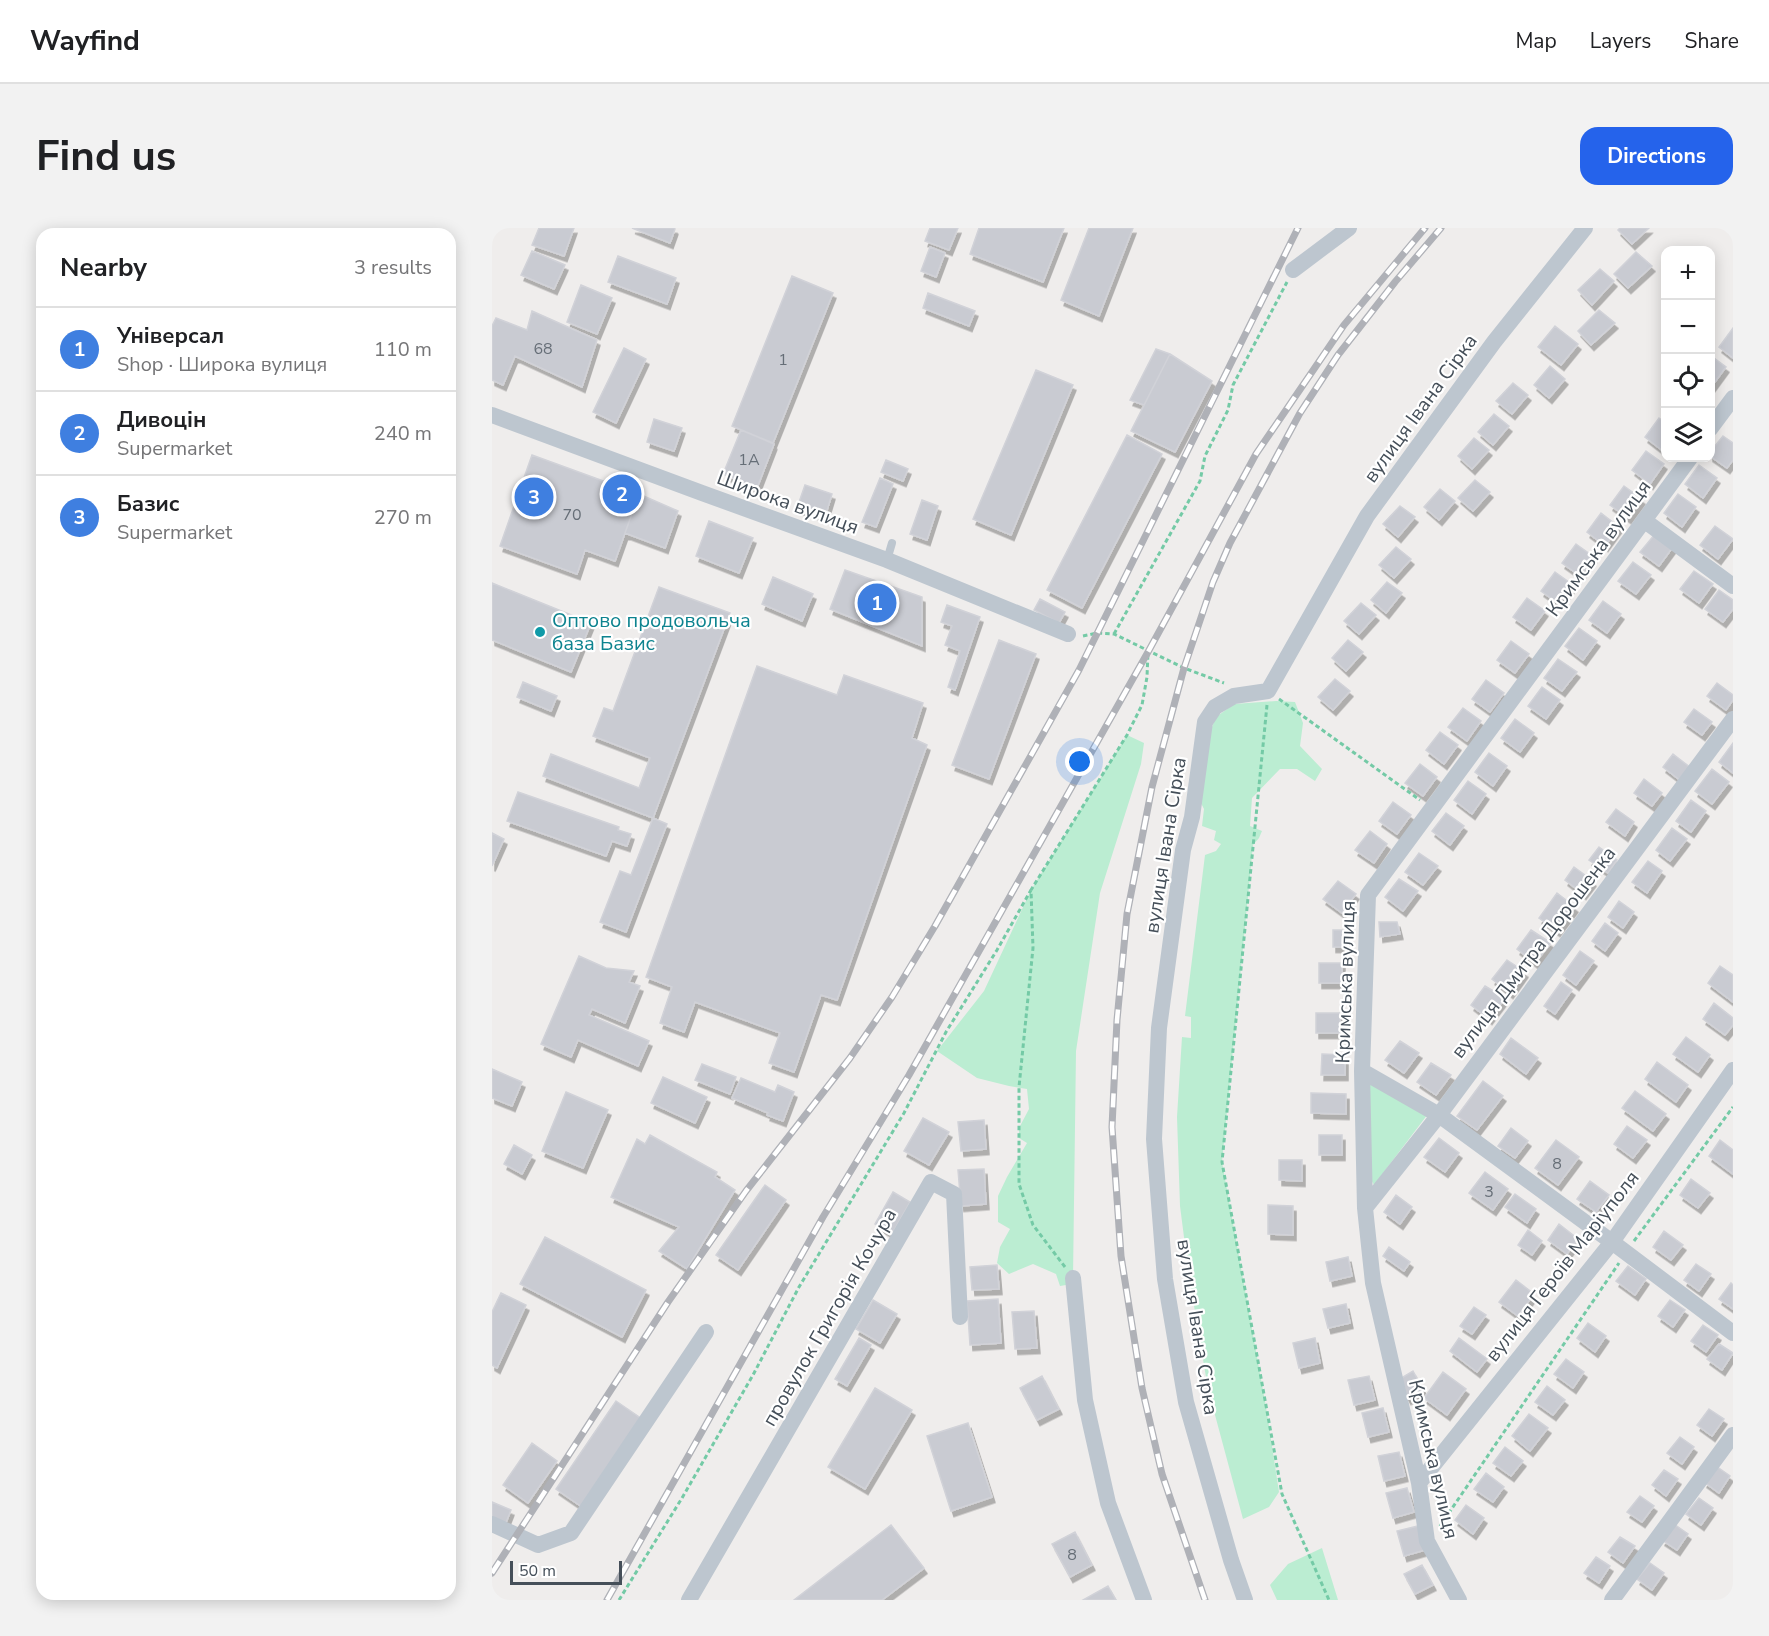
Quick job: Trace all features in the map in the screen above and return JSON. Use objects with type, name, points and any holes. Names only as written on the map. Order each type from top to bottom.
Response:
[{"type":"street","points":[[1293,270],[1349,228]]},
{"type":"street","name":"вулиця Івана Сірка","points":[[1245,1600],[1231,1560],[1186,1402],[1165,1279],[1154,1138],[1159,1028],[1183,850],[1192,817],[1205,722],[1215,707],[1234,696],[1268,691],[1367,516],[1494,342],[1585,228]]},
{"type":"street","points":[[1715,422],[1733,398]]},
{"type":"street","name":"Широка вулиця","points":[[492,415],[887,560],[1068,634]]},
{"type":"street","name":"Кримська вулиця","points":[[1459,1600],[1429,1543],[1419,1483],[1373,1283],[1365,1209],[1362,1071],[1368,895],[1687,462]]},
{"type":"street","points":[[1644,521],[1733,586]]},
{"type":"street","name":"вулиця Дмитра Дорошенка","points":[[1365,1209],[1438,1115],[1733,719]]},
{"type":"street","name":"вулиця Героїв Маріуполя","points":[[1419,1483],[1612,1242],[1733,1070]]},
{"type":"street","points":[[1362,1071],[1438,1115],[1733,1333]]},
{"type":"street","name":"провулок Григорія Кочура","points":[[689,1600],[931,1182],[954,1194],[960,1317]]},
{"type":"street","points":[[1073,1278],[1085,1400],[1108,1503],[1144,1600]]},
{"type":"street","points":[[492,1524],[538,1545],[571,1533],[706,1332]]},
{"type":"street","points":[[1612,1600],[1733,1435]]},
{"type":"lane","points":[[887,560],[892,543]]},
{"type":"path","points":[[1114,634],[1200,481],[1205,456],[1228,410],[1233,385],[1293,270]]},
{"type":"path","points":[[619,1600],[753,1375],[798,1287],[904,1113],[946,1032],[1121,745],[1142,705],[1148,677],[1148,652]]},
{"type":"path","points":[[1268,691],[1222,1162],[1282,1494],[1329,1600]]},
{"type":"path","points":[[1031,890],[1033,948],[1019,1088],[1018,1184],[1033,1225],[1073,1278]]},
{"type":"path","points":[[1429,1543],[1626,1252],[1733,1107]]},
{"type":"green space","points":[[1295,702],[1303,723],[1300,746],[1322,769],[1315,781],[1297,769],[1280,769],[1252,798],[1250,826],[1262,831],[1253,845],[1222,1162],[1279,1492],[1269,1507],[1243,1519],[1208,1389],[1189,1276],[1180,1206],[1177,1117],[1182,1037],[1191,1038],[1191,1017],[1185,1016],[1205,855],[1216,851],[1221,844],[1214,840],[1216,831],[1202,826],[1204,809],[1198,797],[1208,737],[1216,717],[1234,704]]},
{"type":"green space","points":[[1127,735],[1144,743],[1141,764],[1100,893],[1076,1051],[1073,1278],[1066,1285],[1060,1286],[1056,1274],[1033,1264],[1009,1274],[997,1263],[1000,1247],[1010,1229],[998,1222],[998,1196],[1027,1143],[1019,1138],[1019,1128],[1029,1109],[1027,1089],[977,1078],[937,1051],[984,991],[1031,890]]},
{"type":"green space","points":[[1368,1082],[1434,1106],[1374,1185],[1368,1174]]},
{"type":"green space","points":[[1322,1548],[1338,1600],[1277,1600],[1270,1585],[1288,1564]]},
{"type":"building","points":[[539,228],[574,228],[564,256],[532,245]]},
{"type":"building","points":[[632,228],[674,228],[675,229],[670,243]]},
{"type":"building","points":[[930,228],[958,228],[949,250],[925,241]]},
{"type":"building","points":[[979,228],[1064,228],[1043,282],[970,254]]},
{"type":"building","points":[[1089,228],[1133,228],[1099,316],[1061,300]]},
{"type":"building","points":[[1620,228],[1649,228],[1632,244],[1618,230]]},
{"type":"building","points":[[930,247],[945,253],[936,277],[921,271]]},
{"type":"building","points":[[532,251],[565,265],[554,289],[521,275]]},
{"type":"building","points":[[1636,252],[1652,266],[1628,288],[1614,274]]},
{"type":"building","points":[[618,256],[676,278],[667,304],[608,282]]},
{"type":"building","points":[[1600,269],[1614,281],[1592,305],[1578,290]]},
{"type":"building","points":[[792,276],[833,293],[773,443],[732,426]]},
{"type":"building","points":[[581,285],[612,298],[597,334],[567,322]]},
{"type":"building","points":[[928,293],[975,311],[969,326],[923,308]]},
{"type":"building","points":[[1599,310],[1615,323],[1591,345],[1578,331]]},
{"type":"building","points":[[532,311],[597,340],[582,387],[515,356],[503,385],[492,380],[492,326],[496,318],[527,330]]},
{"type":"building","points":[[1555,326],[1578,344],[1561,365],[1538,347]]},
{"type":"building","points":[[1733,328],[1733,358],[1719,347]]},
{"type":"building","points":[[624,348],[646,359],[616,423],[593,412]]},
{"type":"building","points":[[1156,349],[1170,354],[1144,405],[1130,400]]},
{"type":"building","points":[[1170,354],[1212,381],[1175,452],[1131,431]]},
{"type":"building","points":[[1715,359],[1726,367],[1715,382]]},
{"type":"building","points":[[1550,366],[1565,379],[1549,398],[1534,385]]},
{"type":"building","points":[[1036,370],[1073,385],[1011,535],[973,519]]},
{"type":"building","points":[[1513,383],[1528,395],[1512,414],[1496,401]]},
{"type":"building","points":[[1494,414],[1509,426],[1493,445],[1478,432]]},
{"type":"building","points":[[1659,418],[1661,419],[1661,449],[1645,437]]},
{"type":"building","points":[[654,419],[682,428],[674,451],[647,442]]},
{"type":"building","points":[[741,430],[774,444],[757,488],[723,474]]},
{"type":"building","points":[[1127,435],[1162,454],[1082,608],[1047,590]]},
{"type":"building","points":[[1723,436],[1733,443],[1733,460],[1727,468],[1715,460],[1715,446]]},
{"type":"building","points":[[1474,438],[1489,450],[1472,469],[1458,456]]},
{"type":"building","points":[[1646,451],[1664,464],[1650,484],[1632,470]]},
{"type":"building","points":[[532,455],[639,494],[615,561],[585,550],[577,574],[500,546]]},
{"type":"building","points":[[886,460],[908,469],[903,481],[881,472]]},
{"type":"building","points":[[1699,465],[1717,478],[1703,498],[1685,484]]},
{"type":"building","points":[[880,478],[893,484],[876,527],[862,522]]},
{"type":"building","points":[[1475,480],[1490,492],[1473,511],[1458,498]]},
{"type":"building","points":[[805,485],[832,494],[825,517],[797,508]]},
{"type":"building","points":[[1624,486],[1642,499],[1628,518],[1610,505]]},
{"type":"building","points":[[1440,489],[1455,501],[1439,520],[1424,507]]},
{"type":"building","points":[[639,494],[678,511],[665,548],[625,533]]},
{"type":"building","points":[[1678,494],[1696,507],[1682,527],[1664,513]]},
{"type":"building","points":[[922,500],[938,506],[927,540],[910,534]]},
{"type":"building","points":[[1400,506],[1415,517],[1398,537],[1383,524]]},
{"type":"building","points":[[1601,513],[1619,527],[1605,546],[1587,532]]},
{"type":"building","points":[[709,521],[753,538],[739,573],[696,556]]},
{"type":"building","points":[[1715,526],[1733,539],[1718,559],[1700,545]]},
{"type":"building","points":[[1655,534],[1673,547],[1659,566],[1640,552]]},
{"type":"building","points":[[1576,544],[1594,557],[1580,576],[1562,563]]},
{"type":"building","points":[[1396,547],[1411,559],[1394,578],[1379,565]]},
{"type":"building","points":[[1633,562],[1651,575],[1636,594],[1618,581]]},
{"type":"building","points":[[845,570],[922,597],[922,646],[830,609]]},
{"type":"building","points":[[1694,571],[1713,584],[1699,603],[1680,589]]},
{"type":"building","points":[[1555,572],[1573,585],[1559,604],[1541,591]]},
{"type":"building","points":[[773,577],[813,594],[802,621],[762,604]]},
{"type":"building","points":[[1387,582],[1402,593],[1386,613],[1371,600]]},
{"type":"building","name":"Оптово продовольча база Базис","points":[[492,583],[591,623],[571,672],[492,640]]},
{"type":"building","points":[[659,587],[730,613],[653,818],[543,776],[551,754],[639,788],[650,758],[593,736],[604,708],[613,711]]},
{"type":"building","points":[[1719,590],[1733,600],[1733,609],[1723,622],[1705,609]]},
{"type":"building","points":[[1527,598],[1545,611],[1531,630],[1513,617]]},
{"type":"building","points":[[1040,599],[1065,612],[1059,623],[1034,610]]},
{"type":"building","points":[[1603,601],[1621,614],[1607,633],[1589,620]]},
{"type":"building","points":[[1361,603],[1376,615],[1359,634],[1344,621]]},
{"type":"building","points":[[947,605],[980,617],[955,690],[948,687],[960,651],[945,645],[952,626],[941,622]]},
{"type":"building","points":[[1579,628],[1597,641],[1583,660],[1565,646]]},
{"type":"building","points":[[999,640],[1036,654],[989,779],[952,765]]},
{"type":"building","points":[[1348,640],[1363,652],[1346,671],[1332,658]]},
{"type":"building","points":[[1511,641],[1529,654],[1515,673],[1497,660]]},
{"type":"building","points":[[1558,659],[1577,672],[1562,691],[1544,678]]},
{"type":"building","points":[[757,666],[837,695],[844,675],[923,703],[912,738],[927,745],[837,1000],[821,995],[794,1072],[769,1063],[780,1033],[695,1002],[684,1032],[660,1023],[672,987],[646,977]]},
{"type":"building","points":[[1335,679],[1350,691],[1333,710],[1318,697]]},
{"type":"building","points":[[1486,680],[1504,693],[1490,712],[1472,699]]},
{"type":"building","points":[[523,682],[557,696],[551,711],[517,697]]},
{"type":"building","points":[[1717,683],[1733,695],[1733,700],[1726,710],[1707,696]]},
{"type":"building","points":[[1542,687],[1560,700],[1546,719],[1528,706]]},
{"type":"building","points":[[1463,708],[1481,721],[1467,741],[1448,727]]},
{"type":"building","points":[[1694,709],[1712,722],[1702,735],[1684,722]]},
{"type":"building","points":[[1515,719],[1534,733],[1520,752],[1501,738]]},
{"type":"building","points":[[1440,732],[1458,745],[1444,764],[1426,750]]},
{"type":"building","points":[[1733,743],[1733,773],[1719,762]]},
{"type":"building","points":[[1489,753],[1507,766],[1493,786],[1475,772]]},
{"type":"building","points":[[1673,754],[1691,768],[1681,781],[1663,767]]},
{"type":"building","points":[[1420,764],[1437,777],[1423,796],[1405,783]]},
{"type":"building","points":[[1712,769],[1729,782],[1712,804],[1695,791]]},
{"type":"building","points":[[1644,779],[1662,793],[1652,806],[1634,793]]},
{"type":"building","points":[[1468,781],[1486,794],[1472,814],[1454,800]]},
{"type":"building","points":[[518,792],[619,827],[618,830],[631,834],[627,846],[612,841],[606,856],[507,821]]},
{"type":"building","points":[[1691,800],[1706,811],[1691,832],[1676,821]]},
{"type":"building","points":[[1393,802],[1411,815],[1397,834],[1379,821]]},
{"type":"building","points":[[1616,809],[1634,822],[1625,836],[1606,822]]},
{"type":"building","points":[[1446,813],[1464,826],[1450,845],[1432,831]]},
{"type":"building","points":[[653,818],[667,824],[626,932],[600,922],[620,871],[631,875]]},
{"type":"building","points":[[1672,828],[1687,839],[1670,861],[1656,850]]},
{"type":"building","points":[[1370,831],[1387,844],[1374,863],[1355,850]]},
{"type":"building","points":[[492,833],[504,839],[492,866]]},
{"type":"building","points":[[1599,847],[1617,860],[1608,873],[1589,860]]},
{"type":"building","points":[[1419,853],[1438,866],[1423,885],[1405,872]]},
{"type":"building","points":[[1648,861],[1662,871],[1647,893],[1632,882]]},
{"type":"building","points":[[1574,867],[1593,881],[1583,894],[1565,880]]},
{"type":"building","points":[[1399,879],[1418,891],[1403,911],[1385,897]]},
{"type":"building","points":[[1338,881],[1356,894],[1342,913],[1323,899]]},
{"type":"building","points":[[1557,893],[1575,907],[1557,931],[1539,918]]},
{"type":"building","points":[[1619,901],[1634,912],[1623,928],[1608,917]]},
{"type":"building","points":[[1379,922],[1397,922],[1400,934],[1380,937]]},
{"type":"building","points":[[1605,923],[1618,933],[1605,951],[1592,941]]},
{"type":"building","points":[[1333,930],[1348,930],[1348,947],[1333,947]]},
{"type":"building","points":[[1531,930],[1551,943],[1535,963],[1517,949]]},
{"type":"building","points":[[1580,951],[1594,961],[1576,985],[1563,975]]},
{"type":"building","points":[[579,956],[606,968],[634,971],[629,982],[640,986],[625,1023],[592,1009],[589,1015],[649,1041],[638,1066],[578,1040],[571,1057],[541,1044]]},
{"type":"building","points":[[1507,960],[1525,972],[1510,993],[1492,979]]},
{"type":"building","points":[[1319,963],[1342,963],[1342,983],[1319,983]]},
{"type":"building","points":[[1720,966],[1733,975],[1733,1002],[1708,983]]},
{"type":"building","points":[[1561,982],[1572,990],[1555,1014],[1544,1006]]},
{"type":"building","points":[[1485,986],[1505,998],[1489,1019],[1471,1005]]},
{"type":"building","points":[[1714,1003],[1733,1018],[1733,1025],[1725,1035],[1703,1019]]},
{"type":"building","points":[[1316,1013],[1340,1013],[1340,1033],[1316,1033]]},
{"type":"building","points":[[1686,1037],[1710,1055],[1698,1072],[1673,1054]]},
{"type":"building","points":[[1511,1038],[1538,1058],[1526,1074],[1500,1054]]},
{"type":"building","points":[[1400,1041],[1419,1053],[1404,1073],[1385,1060]]},
{"type":"building","points":[[1322,1054],[1345,1055],[1345,1075],[1321,1075]]},
{"type":"building","points":[[1657,1062],[1688,1085],[1676,1102],[1645,1079]]},
{"type":"building","points":[[1431,1063],[1451,1075],[1436,1095],[1417,1082]]},
{"type":"building","points":[[702,1064],[736,1077],[730,1094],[695,1080]]},
{"type":"building","points":[[492,1069],[522,1082],[512,1106],[492,1098]]},
{"type":"building","points":[[663,1077],[707,1097],[695,1123],[651,1103]]},
{"type":"building","points":[[741,1078],[775,1092],[778,1085],[794,1092],[783,1121],[732,1098]]},
{"type":"building","points":[[1483,1081],[1503,1096],[1477,1130],[1457,1116]]},
{"type":"building","points":[[1635,1091],[1666,1114],[1653,1131],[1622,1108]]},
{"type":"building","points":[[566,1092],[608,1110],[583,1168],[542,1151]]},
{"type":"building","points":[[1311,1093],[1346,1094],[1346,1114],[1311,1113]]},
{"type":"building","points":[[923,1118],[949,1132],[929,1165],[904,1151]]},
{"type":"building","points":[[984,1120],[986,1149],[961,1151],[958,1122]]},
{"type":"building","points":[[1627,1126],[1647,1140],[1633,1158],[1614,1144]]},
{"type":"building","points":[[1511,1128],[1528,1141],[1515,1158],[1498,1146]]},
{"type":"building","points":[[650,1135],[717,1172],[715,1177],[735,1190],[687,1269],[659,1251],[679,1227],[611,1197],[637,1139],[645,1144]]},
{"type":"building","points":[[1319,1135],[1342,1135],[1342,1155],[1319,1155]]},
{"type":"building","points":[[1439,1138],[1459,1153],[1445,1172],[1424,1157]]},
{"type":"building","points":[[1556,1140],[1579,1157],[1558,1185],[1535,1168]]},
{"type":"building","points":[[1720,1140],[1733,1150],[1733,1174],[1709,1156]]},
{"type":"building","points":[[514,1145],[532,1155],[522,1174],[504,1164]]},
{"type":"building","points":[[1279,1160],[1302,1160],[1302,1181],[1279,1180]]},
{"type":"building","points":[[984,1169],[986,1204],[961,1206],[958,1170]]},
{"type":"building","points":[[1485,1172],[1508,1189],[1493,1210],[1469,1193]]},
{"type":"building","points":[[1691,1179],[1710,1193],[1698,1208],[1680,1195]]},
{"type":"building","points":[[1590,1181],[1609,1195],[1596,1212],[1577,1199]]},
{"type":"building","points":[[765,1185],[786,1200],[738,1270],[716,1255]]},
{"type":"building","points":[[893,1192],[910,1202],[892,1234],[875,1224]]},
{"type":"building","points":[[1515,1194],[1536,1209],[1527,1223],[1505,1207]]},
{"type":"building","points":[[1396,1195],[1412,1207],[1400,1224],[1384,1212]]},
{"type":"building","points":[[1268,1205],[1293,1206],[1293,1235],[1268,1234]]},
{"type":"building","points":[[1559,1224],[1578,1239],[1567,1254],[1548,1240]]},
{"type":"building","points":[[1528,1230],[1542,1241],[1532,1255],[1518,1245]]},
{"type":"building","points":[[1664,1231],[1683,1245],[1671,1260],[1653,1247]]},
{"type":"building","points":[[545,1237],[646,1290],[622,1337],[520,1284]]},
{"type":"building","points":[[1389,1247],[1410,1262],[1404,1271],[1383,1256]]},
{"type":"building","points":[[1348,1257],[1352,1276],[1330,1281],[1326,1262]]},
{"type":"building","points":[[1696,1264],[1711,1274],[1699,1291],[1684,1280]]},
{"type":"building","points":[[997,1265],[999,1289],[972,1290],[970,1267]]},
{"type":"building","points":[[1628,1266],[1646,1279],[1635,1295],[1616,1281]]},
{"type":"building","points":[[1516,1280],[1534,1294],[1518,1316],[1499,1302]]},
{"type":"building","points":[[1731,1283],[1733,1285],[1733,1309],[1719,1299]]},
{"type":"building","points":[[501,1293],[526,1305],[497,1368],[492,1365],[492,1312]]},
{"type":"building","points":[[998,1299],[1001,1343],[970,1345],[967,1301]]},
{"type":"building","points":[[873,1300],[897,1314],[880,1343],[856,1329]]},
{"type":"building","points":[[1670,1300],[1685,1310],[1673,1327],[1658,1316]]},
{"type":"building","points":[[1346,1304],[1350,1323],[1328,1328],[1323,1309]]},
{"type":"building","points":[[1474,1307],[1486,1315],[1472,1334],[1460,1326]]},
{"type":"building","points":[[1034,1311],[1037,1348],[1015,1349],[1012,1312]]},
{"type":"building","points":[[1588,1323],[1606,1336],[1595,1352],[1577,1338]]},
{"type":"building","points":[[1703,1325],[1718,1335],[1706,1352],[1691,1341]]},
{"type":"building","points":[[859,1338],[871,1345],[847,1386],[835,1379]]},
{"type":"building","points":[[1315,1338],[1320,1363],[1299,1368],[1293,1343]]},
{"type":"building","points":[[1459,1338],[1487,1359],[1477,1372],[1450,1351]]},
{"type":"building","points":[[1719,1344],[1733,1353],[1722,1370],[1707,1359]]},
{"type":"building","points":[[1566,1359],[1584,1372],[1573,1388],[1554,1374]]},
{"type":"building","points":[[1413,1371],[1424,1391],[1408,1399],[1398,1380]]},
{"type":"building","points":[[1443,1372],[1466,1389],[1447,1415],[1424,1398]]},
{"type":"building","points":[[1042,1376],[1059,1409],[1037,1420],[1020,1388]]},
{"type":"building","points":[[1369,1376],[1375,1400],[1354,1405],[1348,1380]]},
{"type":"building","points":[[1547,1386],[1565,1400],[1553,1415],[1535,1402]]},
{"type":"building","points":[[875,1388],[912,1410],[865,1489],[828,1467]]},
{"type":"building","points":[[616,1401],[642,1419],[582,1507],[556,1489]]},
{"type":"building","points":[[1383,1408],[1389,1432],[1368,1437],[1362,1413]]},
{"type":"building","points":[[1709,1409],[1724,1419],[1712,1436],[1697,1425]]},
{"type":"building","points":[[1529,1414],[1548,1428],[1530,1451],[1512,1436]]},
{"type":"building","points":[[968,1423],[992,1497],[951,1511],[927,1436]]},
{"type":"building","points":[[1680,1437],[1694,1447],[1682,1464],[1667,1453]]},
{"type":"building","points":[[532,1443],[557,1461],[528,1503],[503,1485]]},
{"type":"building","points":[[1505,1447],[1523,1461],[1511,1476],[1493,1463]]},
{"type":"building","points":[[1399,1452],[1405,1476],[1384,1481],[1378,1456]]},
{"type":"building","points":[[1716,1466],[1730,1476],[1719,1493],[1704,1482]]},
{"type":"building","points":[[1664,1470],[1678,1479],[1666,1496],[1652,1485]]},
{"type":"building","points":[[1486,1473],[1504,1487],[1493,1502],[1474,1489]]},
{"type":"building","points":[[1407,1488],[1414,1512],[1393,1518],[1386,1493]]},
{"type":"building","points":[[1640,1496],[1654,1506],[1642,1522],[1627,1512]]},
{"type":"building","points":[[1699,1498],[1713,1508],[1701,1525],[1686,1514]]},
{"type":"building","points":[[492,1502],[511,1510],[505,1525],[492,1519]]},
{"type":"building","points":[[1466,1505],[1484,1518],[1473,1534],[1455,1520]]},
{"type":"building","points":[[1674,1524],[1688,1534],[1677,1550],[1662,1540]]},
{"type":"building","points":[[891,1525],[924,1568],[882,1600],[794,1600]]},
{"type":"building","points":[[1418,1526],[1425,1550],[1404,1556],[1397,1531]]},
{"type":"building","points":[[1075,1532],[1092,1565],[1070,1577],[1052,1544]]},
{"type":"building","points":[[1620,1537],[1635,1546],[1623,1563],[1608,1552]]},
{"type":"building","points":[[1596,1557],[1610,1566],[1599,1583],[1584,1573]]},
{"type":"building","points":[[1650,1563],[1664,1573],[1652,1590],[1637,1579]]},
{"type":"building","points":[[1422,1565],[1433,1585],[1415,1594],[1404,1574]]},
{"type":"building","points":[[1108,1586],[1116,1600],[1083,1600]]},
{"type":"railway","points":[[492,1573],[668,1302],[746,1191],[850,1058],[892,997],[935,926],[1079,670],[1298,228]]},
{"type":"railway","points":[[607,1600],[823,1217],[909,1075],[1148,652],[1256,454],[1344,325],[1425,228]]},
{"type":"railway","points":[[1205,1600],[1162,1474],[1142,1388],[1121,1256],[1112,1127],[1117,1020],[1127,914],[1152,787],[1184,668],[1213,582],[1230,543],[1300,413],[1338,355],[1441,228]]},
{"type":"place","name":"Дивоцін","points":[[622,494]]},
{"type":"place","name":"Базис","points":[[534,497]]},
{"type":"place","name":"Універсал","points":[[877,603]]},
{"type":"place","name":"Оптово продовольча база Базис","points":[[540,632]]}]
